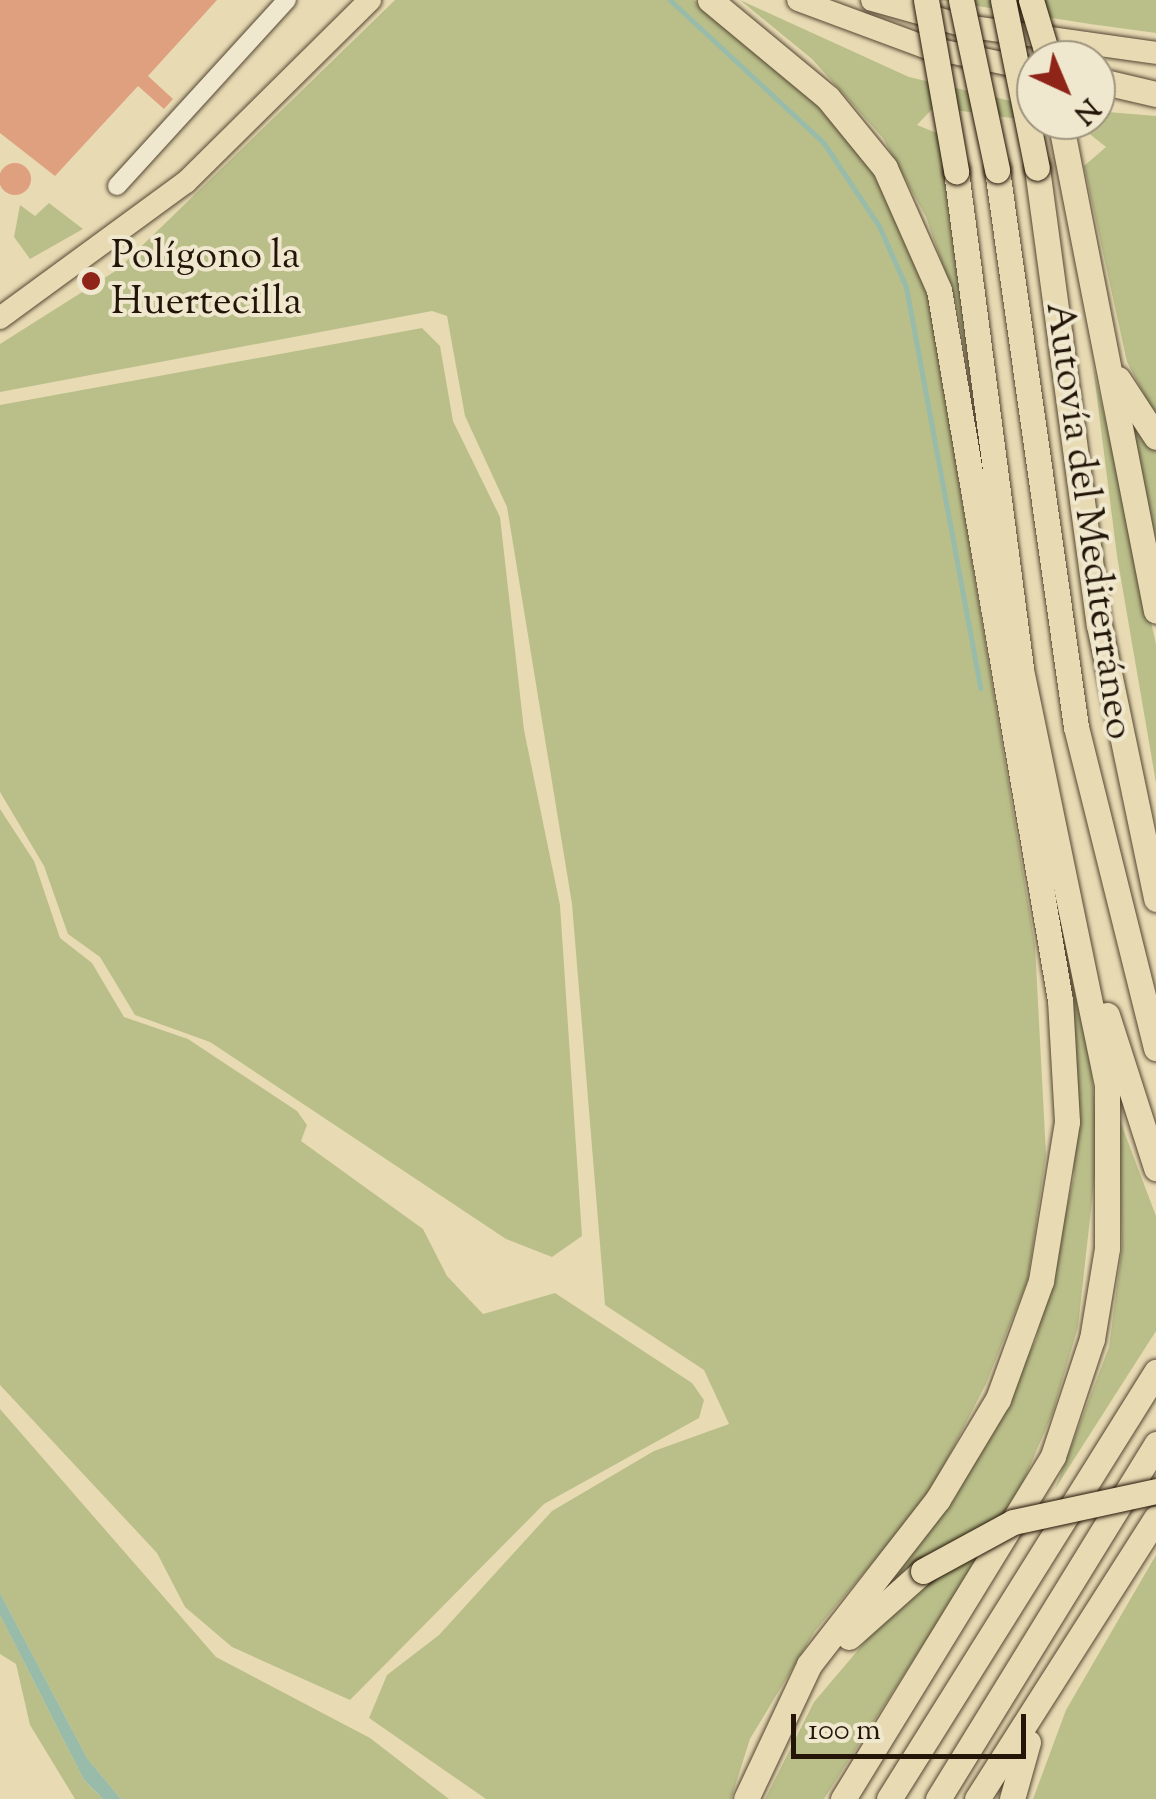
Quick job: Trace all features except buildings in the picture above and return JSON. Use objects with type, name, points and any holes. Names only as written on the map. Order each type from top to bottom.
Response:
[{"type":"highway","points":[[710,0],[828,98],[885,168],[939,290],[1060,1000],[1067,1122],[1041,1281],[998,1399],[928,1513],[809,1665],[774,1731],[746,1799]]},
{"type":"highway","points":[[842,1799],[1021,1522],[1092,1339],[1106,1248],[1107,1085],[1048,804],[956,171],[926,0]]},
{"type":"highway","name":"Autovía del Mediterráneo","points":[[962,0],[997,170],[1076,727],[1156,1048]]},
{"type":"highway","name":"Autovía del Mediterráneo","points":[[1003,0],[1037,168],[1100,625],[1156,899]]},
{"type":"highway","points":[[1031,0],[1043,40]]},
{"type":"highway","points":[[1116,83],[1156,94]]},
{"type":"highway","points":[[1064,140],[1156,611]]},
{"type":"highway","points":[[1077,211],[1118,378],[1156,437]]},
{"type":"highway","points":[[1048,804],[1156,1168]]},
{"type":"highway","points":[[889,1799],[1156,1372]]},
{"type":"highway","points":[[938,1799],[1156,1444]]},
{"type":"highway","points":[[774,1731],[862,1623],[924,1571],[1014,1522],[1156,1491]]},
{"type":"highway","points":[[977,1799],[1156,1518]]},
{"type":"highway","points":[[1012,1799],[1018,1762],[1051,1688]]},
{"type":"main road","points":[[0,318],[186,182],[370,0]]},
{"type":"main road","points":[[798,0],[924,46],[1016,66]]},
{"type":"main road","points":[[872,0],[965,26],[1156,54]]},
{"type":"main road","points":[[1116,80],[1156,83]]},
{"type":"lane","points":[[116,186],[287,0]]},
{"type":"green space","points":[[395,0],[694,0],[839,123],[881,179],[925,276],[1035,945],[1046,1155],[1028,1279],[986,1384],[928,1496],[815,1631],[750,1739],[731,1799],[486,1799],[369,1718],[387,1675],[439,1635],[552,1511],[654,1451],[729,1424],[704,1370],[605,1305],[572,904],[507,507],[465,416],[447,316],[432,311],[0,392],[0,344],[117,270]]},
{"type":"green space","points":[[740,0],[909,77],[1016,102],[1016,119],[934,107],[917,125],[939,134],[947,171],[972,392],[956,303],[926,217],[883,138],[812,59]]},
{"type":"green space","points":[[939,0],[1156,0],[1156,33],[1090,24]]},
{"type":"green space","points":[[1116,113],[1156,116],[1156,417],[1127,362],[1084,166],[1106,147],[1097,140],[1116,140]]},
{"type":"green space","points":[[49,203],[83,229],[30,259],[14,237],[20,205],[35,216]]},
{"type":"green space","points":[[422,328],[440,346],[453,421],[500,517],[524,730],[560,905],[582,1236],[552,1257],[506,1239],[210,1042],[135,1015],[100,957],[68,934],[44,866],[0,792],[0,405]]},
{"type":"green space","points":[[1093,366],[1156,644],[1156,783],[1117,556]]},
{"type":"green space","points":[[1132,428],[1156,449],[1156,553]]},
{"type":"green space","points":[[0,809],[34,861],[60,938],[92,963],[124,1017],[188,1039],[297,1111],[307,1125],[301,1141],[423,1229],[447,1276],[483,1314],[555,1293],[692,1383],[704,1400],[699,1418],[544,1504],[350,1700],[232,1647],[185,1607],[157,1553],[0,1385]]},
{"type":"green space","points":[[1062,944],[1090,1052],[1098,1146],[1078,1327],[1053,1412],[1015,1501],[824,1799],[765,1799],[814,1702],[947,1545],[882,1587],[955,1498],[1036,1340],[1074,1177]]},
{"type":"green space","points":[[1119,1118],[1156,1216],[1156,1331],[1055,1489],[1109,1347],[1122,1248]]},
{"type":"green space","points":[[0,1409],[216,1657],[370,1738],[449,1799],[121,1799],[87,1758],[0,1593]]},
{"type":"green space","points":[[1156,1555],[1156,1799],[1033,1799],[1066,1710]]},
{"type":"green space","points":[[0,1615],[84,1780],[103,1799],[75,1799],[30,1725],[16,1664],[0,1654]]},
{"type":"shaded area","points":[[0,1593],[87,1758],[121,1799],[103,1799],[84,1780],[0,1615]]},
{"type":"waterway","points":[[670,0],[823,142],[879,226],[906,287],[980,688]]},
{"type":"place","name":"Polígono la Huertecilla","points":[[91,281]]}]
